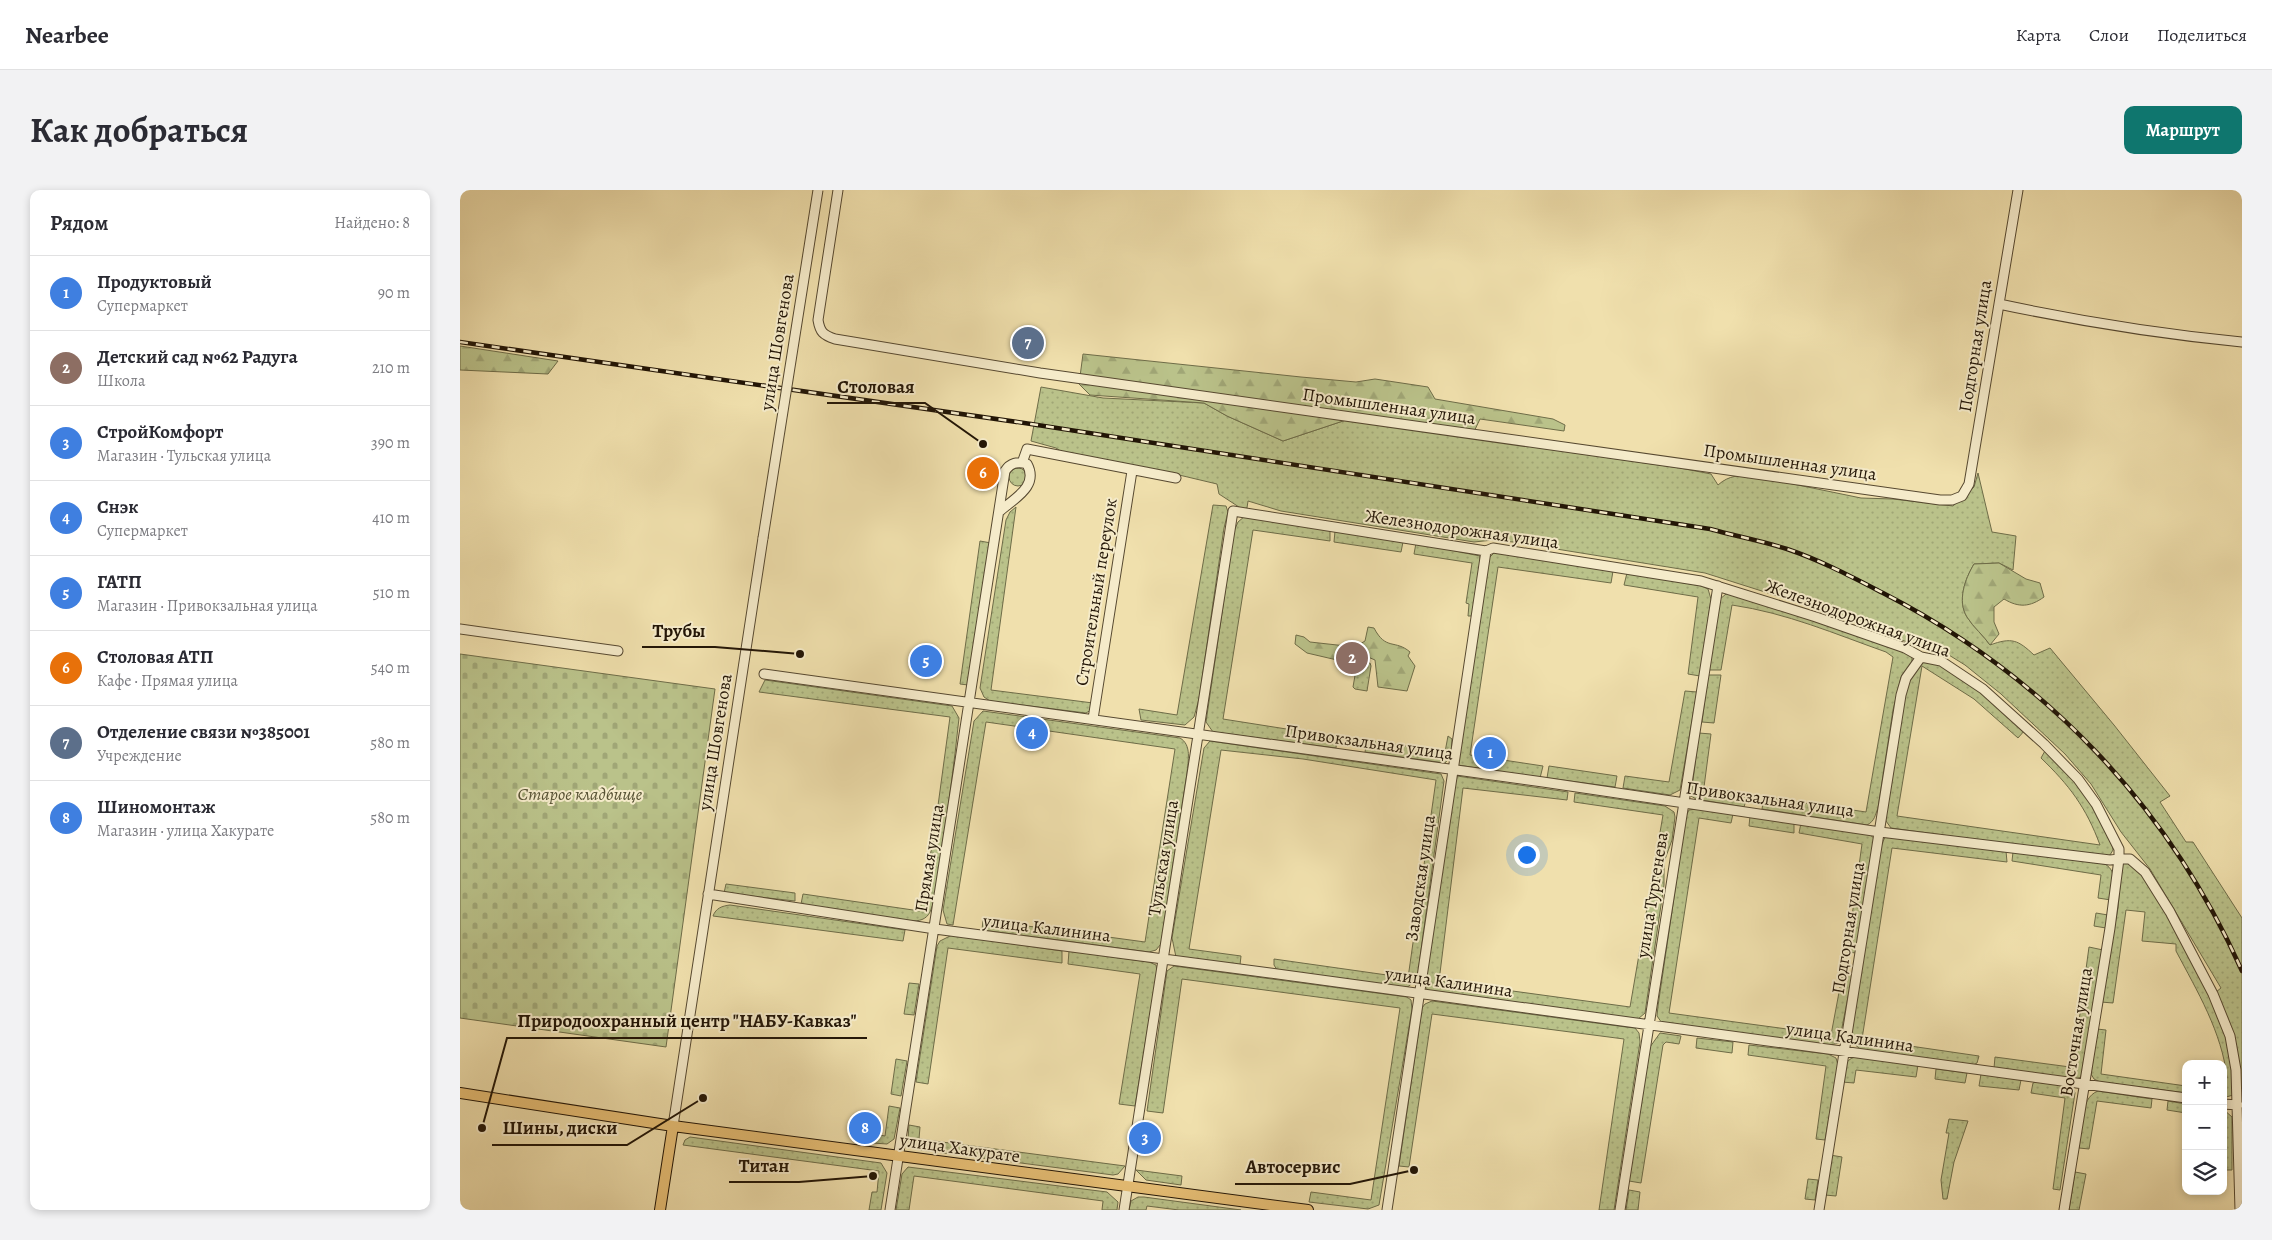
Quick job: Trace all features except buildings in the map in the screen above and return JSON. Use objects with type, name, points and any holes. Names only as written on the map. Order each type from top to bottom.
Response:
[{"type":"main road","name":"улица Хакурате","points":[[460,1093],[672,1126],[1308,1210]]},
{"type":"main road","name":"улица Шовгенова","points":[[660,1210],[672,1126]]},
{"type":"street","name":"улица Шовгенова","points":[[672,1126],[818,190]]},
{"type":"street","name":"Промышленная улица","points":[[838,190],[818,320],[823,335],[835,339],[1038,372],[1940,500],[1952,500]]},
{"type":"street","name":"Подгорная улица","points":[[1952,500],[1962,496],[1969,484],[2018,190]]},
{"type":"street","points":[[1999,304],[2097,322],[2242,342]]},
{"type":"street","points":[[1000,511],[1027,488],[1031,480],[1027,464],[1022,463],[1027,449],[1132,471],[1176,478]]},
{"type":"street","name":"Прямая улица","points":[[890,1210],[1005,471],[1008,466],[1022,463]]},
{"type":"street","name":"Строительный переулок","points":[[1093,719],[1132,471]]},
{"type":"street","name":"Железнодорожная улица","points":[[1233,511],[1486,551],[1493,548],[1502,549],[1691,580],[1718,586],[1868,634],[1905,648],[1922,657],[1941,661],[1983,689],[2044,744],[2078,779],[2096,804],[2119,850],[2119,859]]},
{"type":"street","name":"Тульская улица","points":[[1124,1210],[1233,511]]},
{"type":"street","name":"Заводская улица","points":[[1387,1210],[1486,551]]},
{"type":"street","name":"улица Тургенева","points":[[1620,1210],[1718,586]]},
{"type":"street","points":[[460,629],[618,651]]},
{"type":"street","name":"Подгорная улица","points":[[1819,1210],[1901,695],[1906,678],[1922,657]]},
{"type":"street","name":"Привокзальная улица","points":[[764,674],[1199,734],[1880,832],[2110,860],[2119,859]]},
{"type":"street","points":[[2119,859],[2130,859],[2145,872],[2170,912],[2213,994],[2230,1036],[2236,1070],[2240,1210]]},
{"type":"street","name":"Восточная улица","points":[[2064,1210],[2119,859]]},
{"type":"street","name":"улица Калинина","points":[[708,894],[935,929],[2182,1097]]},
{"type":"street","points":[[2227,1105],[2238,1106]]},
{"type":"green space","points":[[460,346],[558,361],[548,374],[460,370]]},
{"type":"green space","points":[[1083,354],[1356,382],[1375,379],[1428,387],[1435,399],[1553,419],[1565,425],[1564,431],[1480,419],[1471,438],[1346,420],[1283,441],[1227,416],[1204,403],[1090,395],[1079,384]]},
{"type":"green space","points":[[1041,387],[1103,398],[1204,403],[1227,416],[1283,441],[1346,420],[1680,468],[1711,474],[1718,485],[1726,479],[1735,476],[1754,476],[1861,498],[1893,499],[1953,506],[1974,487],[1978,473],[1992,532],[2016,536],[2013,570],[1999,563],[1974,564],[1968,576],[1962,597],[1967,617],[1990,645],[2004,641],[2014,641],[2034,655],[2050,648],[2170,796],[2160,802],[2186,842],[2193,842],[2242,918],[2242,1113],[2238,1064],[2216,992],[2221,988],[2150,869],[2121,832],[2091,784],[2065,754],[2001,694],[1965,665],[1944,652],[1923,648],[1828,612],[1705,573],[1513,542],[1493,540],[1474,542],[1281,511],[1248,501],[1247,508],[1242,509],[1219,494],[1217,484],[1158,470],[1065,454],[1056,448],[1031,441]]},
{"type":"green space","points":[[1018,468],[1024,471],[1027,477],[1024,483],[1018,486],[1012,483],[1009,477],[1012,471]]},
{"type":"green space","points":[[1213,505],[1226,506],[1228,512],[1224,528],[1199,699],[1194,717],[1185,725],[1141,720],[1139,709],[1177,715]]},
{"type":"green space","points":[[1016,507],[991,690],[1093,703],[1091,710],[1086,713],[990,701],[984,697],[980,688],[1006,520],[1010,512]]},
{"type":"green space","points":[[1245,516],[1330,530],[1330,541],[1253,530],[1223,719],[1337,737],[1336,748],[1213,732],[1206,722],[1234,531],[1238,522]]},
{"type":"green space","points":[[1335,531],[1403,542],[1401,552],[1334,542]]},
{"type":"green space","points":[[980,541],[991,543],[968,685],[960,684]]},
{"type":"green space","points":[[1416,543],[1480,556],[1472,616],[1468,616],[1469,604],[1466,603],[1472,563],[1414,554]]},
{"type":"green space","points":[[1495,552],[1613,571],[1611,583],[1498,567],[1470,755],[1543,766],[1540,778],[1458,765],[1488,559]]},
{"type":"green space","points":[[1999,563],[2026,579],[2040,583],[2044,597],[2034,603],[2024,605],[2015,604],[2004,599],[1994,607],[1994,622],[1999,634],[1990,645],[1967,617],[1962,597],[1965,583],[1974,564]]},
{"type":"green space","points":[[1627,573],[1702,586],[1708,589],[1711,599],[1700,676],[1688,674],[1698,597],[1624,585]]},
{"type":"green space","points":[[1733,593],[1912,655],[1912,663],[1901,677],[1893,710],[1878,808],[1873,820],[1867,825],[1762,809],[1764,797],[1866,812],[1893,657],[1886,652],[1810,625],[1772,613],[1732,605],[1721,670],[1708,670],[1720,599],[1726,594]]},
{"type":"green space","points":[[1368,627],[1374,628],[1383,640],[1405,648],[1410,652],[1408,656],[1415,666],[1407,691],[1378,687],[1375,660],[1361,654],[1337,660],[1307,653],[1295,644],[1296,635],[1304,637],[1310,642],[1355,647],[1365,641]]},
{"type":"green space","name":"Старое кладбище","points":[[460,654],[715,689],[666,1047],[460,1018]]},
{"type":"green space","points":[[1359,661],[1370,663],[1371,666],[1367,691],[1353,687]]},
{"type":"green space","points":[[1936,662],[1981,691],[2025,730],[2018,738],[1974,699],[1922,666],[1897,816],[2100,845],[2089,819],[2076,797],[2041,758],[2046,749],[2096,811],[2110,838],[2113,850],[2110,855],[2105,857],[1891,828],[1884,814],[1907,684],[1922,663]]},
{"type":"green space","points":[[1708,675],[1721,675],[1714,723],[1702,722]]},
{"type":"green space","points":[[765,680],[952,706],[959,718],[951,789],[936,893],[930,912],[924,918],[911,921],[801,904],[803,894],[920,911],[934,835],[950,717],[759,692]]},
{"type":"green space","points":[[1685,691],[1697,692],[1680,790],[1670,795],[1623,788],[1625,776],[1669,782]]},
{"type":"green space","points":[[983,711],[1180,738],[1184,741],[1188,749],[1187,773],[1161,944],[1156,950],[1149,952],[982,930],[983,920],[1145,942],[1175,749],[986,722],[953,925],[947,924],[943,910],[974,721]]},
{"type":"green space","points":[[1699,733],[1711,734],[1704,787],[1748,794],[1744,807],[1696,799],[1691,796]]},
{"type":"green space","points":[[1448,736],[1452,739],[1451,756],[1445,763],[1365,752],[1367,740],[1445,752]]},
{"type":"green space","points":[[1210,741],[1441,774],[1444,781],[1417,980],[1406,988],[1277,970],[1274,965],[1274,959],[1408,978],[1436,780],[1303,759],[1221,750],[1189,949],[1241,956],[1240,965],[1176,957],[1172,938],[1204,748]]},
{"type":"green space","points":[[1549,766],[1617,776],[1615,787],[1547,778]]},
{"type":"green space","points":[[1457,776],[1568,792],[1567,800],[1463,788],[1439,981],[1630,1007],[1663,815],[1574,802],[1575,793],[1665,806],[1674,812],[1672,840],[1664,862],[1664,885],[1645,1013],[1638,1019],[1427,990],[1425,986],[1455,778]]},
{"type":"green space","points":[[1697,809],[1733,814],[1731,823],[1699,818],[1669,1013],[1831,1035],[1843,971],[1852,976],[1839,1043],[1830,1045],[1662,1023],[1657,1016],[1686,816],[1689,810]]},
{"type":"green space","points":[[1750,816],[1794,822],[1794,833],[1749,826]]},
{"type":"green space","points":[[1801,823],[1869,834],[1875,839],[1856,953],[1847,952],[1862,844],[1799,833]]},
{"type":"green space","points":[[1885,837],[2006,851],[2007,862],[1892,848],[1862,1039],[1979,1056],[1977,1063],[1973,1065],[1860,1049],[1852,1042],[1851,1037],[1881,846]]},
{"type":"green space","points":[[2013,852],[2105,864],[2112,871],[2113,875],[2111,900],[2098,898],[2101,875],[2012,861]]},
{"type":"green space","points":[[2129,862],[2147,880],[2179,933],[2221,1019],[2231,1054],[2233,1095],[2227,1097],[2227,1060],[2224,1060],[2214,1028],[2176,951],[2176,944],[2142,941],[2145,912],[2126,910],[2113,1003],[2101,1002],[2118,908],[2122,863]]},
{"type":"green space","points":[[726,884],[795,893],[795,901],[724,893]]},
{"type":"green space","points":[[730,905],[905,930],[903,941],[713,916],[720,908]]},
{"type":"green space","points":[[2096,913],[2108,915],[2106,928],[2094,926]]},
{"type":"green space","points":[[952,935],[1062,951],[1062,963],[948,948],[928,1084],[916,1082],[937,946],[940,941]]},
{"type":"green space","points":[[2089,947],[2103,950],[2081,1077],[2074,1080],[1994,1068],[1995,1057],[2070,1067],[2076,1043]]},
{"type":"green space","points":[[1069,951],[1149,962],[1156,965],[1157,971],[1135,1106],[1119,1104],[1140,974],[1068,964]]},
{"type":"green space","points":[[1174,966],[1407,997],[1411,1000],[1412,1009],[1379,1205],[1368,1209],[1309,1202],[1311,1192],[1371,1200],[1400,1008],[1182,979],[1163,1113],[1147,1111],[1167,971]]},
{"type":"green space","points":[[909,983],[919,984],[914,1015],[904,1014]]},
{"type":"green space","points":[[1432,1001],[1635,1028],[1639,1033],[1640,1042],[1614,1210],[1599,1210],[1624,1039],[1432,1014],[1409,1167],[1399,1166],[1422,1008],[1425,1004]]},
{"type":"green space","points":[[2097,1029],[2106,1030],[2101,1074],[2182,1085],[2182,1092],[2100,1082],[2094,1079],[2091,1074]]},
{"type":"green space","points":[[1660,1033],[1681,1036],[1679,1044],[1666,1042],[1663,1045],[1641,1183],[1629,1181],[1650,1047]]},
{"type":"green space","points":[[1697,1038],[1733,1042],[1732,1053],[1696,1048]]},
{"type":"green space","points":[[1749,1045],[1828,1054],[1836,1058],[1838,1065],[1825,1140],[1816,1139],[1826,1066],[1748,1055]]},
{"type":"green space","points":[[1855,1057],[1918,1065],[1916,1077],[1856,1070],[1854,1083],[1842,1082],[1846,1064]]},
{"type":"green space","points":[[896,1059],[907,1061],[901,1096],[891,1094]]},
{"type":"green space","points":[[1936,1069],[1967,1073],[1965,1083],[1935,1079]]},
{"type":"green space","points":[[1981,1074],[2021,1080],[2019,1090],[1979,1086]]},
{"type":"green space","points":[[2033,1083],[2067,1086],[2074,1090],[2075,1093],[2060,1190],[2053,1189],[2065,1098],[2031,1093]]},
{"type":"green space","points":[[2098,1091],[2152,1099],[2151,1108],[2097,1101],[2089,1149],[2079,1148],[2084,1107],[2087,1100]]},
{"type":"green space","points":[[2168,1101],[2182,1103],[2182,1112],[2167,1110]]},
{"type":"green space","points":[[889,1106],[900,1108],[894,1139],[887,1144],[873,1143],[874,1134],[885,1136]]},
{"type":"green space","points":[[2227,1113],[2232,1117],[2232,1170],[2227,1170]]},
{"type":"green space","points":[[1949,1119],[1968,1121],[1954,1162],[1947,1199],[1943,1199],[1941,1180],[1949,1133],[1946,1133]]},
{"type":"green space","points":[[909,1125],[920,1127],[919,1139],[1125,1166],[1118,1174],[1113,1175],[921,1150],[913,1146],[908,1140]]},
{"type":"green space","points":[[690,1137],[881,1163],[887,1173],[881,1210],[869,1210],[872,1192],[877,1192],[879,1171],[683,1145],[685,1140]]},
{"type":"green space","points":[[1830,1155],[1842,1157],[1836,1196],[1825,1195]]},
{"type":"green space","points":[[908,1167],[1107,1192],[1118,1202],[1117,1210],[1102,1210],[1103,1201],[914,1176],[909,1210],[896,1210],[902,1174]]},
{"type":"green space","points":[[1136,1170],[1182,1176],[1181,1185],[1146,1180]]},
{"type":"green space","points":[[2075,1172],[2086,1174],[2079,1210],[2069,1210]]},
{"type":"green space","points":[[1808,1179],[1818,1180],[1815,1200],[1805,1199]]},
{"type":"green space","points":[[1629,1190],[1640,1192],[1638,1210],[1626,1210]]},
{"type":"green space","points":[[1138,1197],[1241,1210],[1179,1210],[1147,1206],[1146,1210],[1129,1210],[1131,1201]]},
{"type":"railway","points":[[460,342],[1031,424],[1710,529],[1787,549],[1812,558],[1848,575],[1942,626],[1997,664],[2048,705],[2095,751],[2138,800],[2177,854],[2212,911],[2242,971]]},
{"type":"place","name":"Отделение связи №385001","points":[[1028,343]]},
{"type":"place","name":"Столовая","points":[[983,444]]},
{"type":"place","name":"Столовая АТП","points":[[983,473]]},
{"type":"place","name":"Трубы","points":[[800,654]]},
{"type":"place","name":"Детский сад №62 Радуга","points":[[1352,658]]},
{"type":"place","name":"ГАТП","points":[[926,661]]},
{"type":"place","name":"Снэк","points":[[1032,733]]},
{"type":"place","name":"Продуктовый","points":[[1490,753]]},
{"type":"place","name":"Шины, диски","points":[[703,1098]]},
{"type":"place","name":"Природоохранный центр \"НАБУ-Кавказ\"","points":[[482,1128]]},
{"type":"place","name":"Шиномонтаж","points":[[865,1128]]},
{"type":"place","name":"СтройКомфорт","points":[[1145,1138]]},
{"type":"place","name":"Автосервис","points":[[1414,1170]]},
{"type":"place","name":"Титан","points":[[873,1176]]}]
